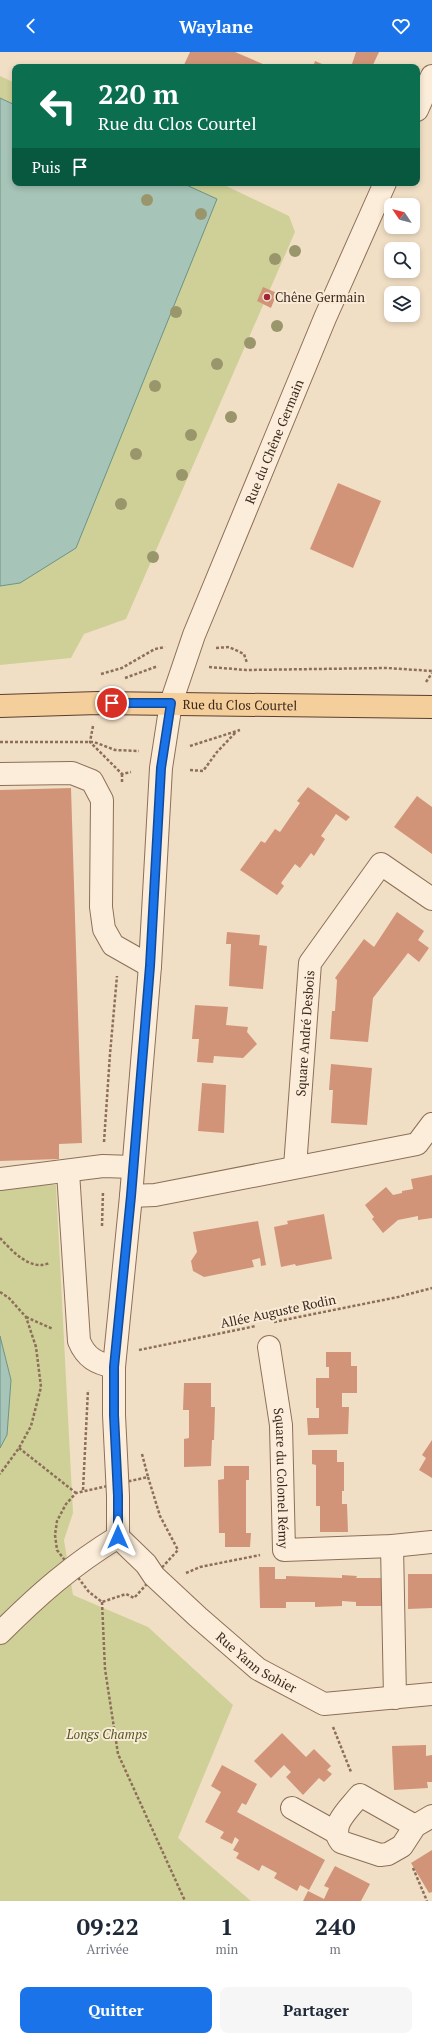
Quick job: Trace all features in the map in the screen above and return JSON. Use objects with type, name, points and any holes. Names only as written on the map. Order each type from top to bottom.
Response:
[{"type":"main road","name":"Rue du Clos Courtel","points":[[0,706],[98,703],[171,703],[432,707]]},
{"type":"street","points":[[420,103],[432,76]]},
{"type":"street","name":"Rue du Chêne Germain","points":[[118,1537],[118,1484],[114,1415],[114,1367],[131,1196],[150,966],[163,752],[171,703],[191,641],[325,318],[384,186]]},
{"type":"street","points":[[0,774],[72,773],[92,781],[102,800],[101,907],[104,929],[113,945],[150,966]]},
{"type":"street","name":"Square André Desbois","points":[[295,1167],[310,963],[381,864],[432,899]]},
{"type":"street","points":[[131,1196],[155,1195],[417,1144],[432,1124]]},
{"type":"street","points":[[0,1179],[68,1172],[103,1166],[133,1168]]},
{"type":"street","points":[[68,1172],[79,1341],[83,1350],[90,1359],[114,1367]]},
{"type":"street","name":"Square du Colonel Rémy","points":[[269,1347],[281,1425],[284,1550],[392,1546],[432,1542]]},
{"type":"street","points":[[0,1633],[35,1599],[71,1568],[118,1537]]},
{"type":"street","name":"Rue Yann Sohier","points":[[118,1537],[198,1617],[258,1669],[324,1704]]},
{"type":"street","points":[[392,1546],[395,1698]]},
{"type":"street","points":[[324,1704],[432,1694]]},
{"type":"street","points":[[360,1795],[424,1821],[402,1846],[388,1854],[380,1856],[341,1842],[337,1837],[337,1826],[360,1795]]},
{"type":"street","points":[[292,1808],[337,1833]]},
{"type":"path","points":[[101,674],[122,668],[155,649],[169,646]]},
{"type":"path","points":[[209,649],[229,647],[244,654],[247,663]]},
{"type":"path","points":[[214,667],[246,670],[387,668],[432,671]]},
{"type":"path","points":[[90,742],[94,722]]},
{"type":"path","points":[[190,770],[203,771],[217,752],[236,732],[237,725]]},
{"type":"path","points":[[0,742],[90,742],[115,750],[163,752]]},
{"type":"path","points":[[90,742],[122,774],[131,772]]},
{"type":"path","name":"Allée Auguste Rodin","points":[[273,1323],[398,1297],[432,1288]]},
{"type":"path","points":[[0,1292],[9,1298],[26,1317],[36,1347],[41,1387],[31,1426],[19,1448],[0,1474]]},
{"type":"path","name":"Allée Auguste Rodin","points":[[136,1351],[258,1326]]},
{"type":"path","points":[[83,1490],[86,1407],[90,1359]]},
{"type":"path","points":[[19,1448],[76,1493]]},
{"type":"path","points":[[118,1484],[148,1477],[160,1516],[178,1550],[159,1579]]},
{"type":"path","points":[[159,1579],[200,1567],[284,1550]]},
{"type":"path","points":[[102,1602],[105,1669],[118,1754],[185,1901]]},
{"type":"path","points":[[324,1704],[360,1795]]},
{"type":"path","points":[[402,1846],[426,1901]]},
{"type":"green space","points":[[0,76],[12,82],[12,104],[0,98]]},
{"type":"green space","points":[[188,186],[226,186],[289,216],[295,232],[126,619],[84,634],[71,658],[0,665],[0,586],[20,583],[216,199]]},
{"type":"green space","name":"Longs Champs","points":[[56,1185],[73,1513],[64,1540],[73,1595],[148,1627],[233,1705],[178,1838],[251,1901],[0,1901],[0,1448],[7,1435],[11,1380],[0,1336],[0,1187]]},
{"type":"shaded area","points":[[0,98],[12,104],[12,186],[189,186],[217,199],[76,548],[20,583],[0,586]]},
{"type":"shaded area","points":[[0,1336],[11,1380],[7,1435],[0,1448]]},
{"type":"building","points":[[190,52],[235,52],[263,64],[184,64]]},
{"type":"building","points":[[356,52],[379,52],[373,64],[352,64]]},
{"type":"building","points":[[315,61],[322,64],[314,64]]},
{"type":"building","name":"Chêne Germain","points":[[263,287],[277,293],[271,308],[257,301]]},
{"type":"building","points":[[338,483],[381,501],[353,568],[310,549]]},
{"type":"building","points":[[308,787],[350,817],[346,821],[336,814],[321,836],[325,839],[314,856],[311,853],[300,868],[295,864],[281,883],[284,886],[277,895],[240,870],[261,841],[265,843],[275,829],[280,832],[300,803],[297,801]]},
{"type":"building","points":[[71,788],[82,1143],[59,1144],[59,1159],[0,1161],[0,790]]},
{"type":"building","points":[[417,796],[432,807],[432,854],[394,827]]},
{"type":"building","points":[[397,912],[424,931],[418,940],[429,948],[419,962],[408,953],[373,998],[368,1042],[330,1039],[332,1011],[335,1011],[337,980],[335,978],[364,939],[374,947]]},
{"type":"building","points":[[227,932],[260,935],[259,945],[267,946],[263,989],[229,986],[231,944],[226,944]]},
{"type":"building","points":[[195,1005],[228,1007],[226,1025],[248,1027],[247,1032],[257,1044],[243,1058],[214,1056],[213,1063],[197,1062],[199,1039],[192,1039]]},
{"type":"building","points":[[331,1064],[372,1068],[367,1125],[331,1123],[333,1090],[329,1090]]},
{"type":"building","points":[[202,1083],[226,1085],[224,1133],[198,1131]]},
{"type":"building","points":[[432,1175],[432,1218],[418,1220],[418,1216],[398,1220],[383,1233],[372,1219],[374,1217],[365,1205],[386,1187],[393,1195],[402,1193],[402,1191],[413,1189],[411,1179]]},
{"type":"building","points":[[324,1214],[332,1259],[296,1266],[295,1264],[281,1267],[274,1227],[288,1224],[287,1221]]},
{"type":"building","points":[[258,1221],[266,1265],[261,1266],[260,1258],[252,1260],[254,1267],[204,1277],[193,1271],[191,1261],[197,1252],[193,1232]]},
{"type":"building","points":[[326,1352],[351,1352],[351,1366],[357,1366],[357,1393],[342,1393],[342,1407],[349,1407],[348,1434],[308,1435],[307,1418],[319,1418],[319,1408],[316,1408],[316,1378],[329,1378],[329,1367],[326,1367]]},
{"type":"building","points":[[184,1383],[211,1383],[211,1407],[215,1407],[214,1440],[212,1440],[211,1466],[184,1467],[184,1439],[189,1438],[189,1410],[183,1410]]},
{"type":"building","points":[[432,1440],[432,1478],[419,1470],[426,1458],[422,1455]]},
{"type":"building","points":[[312,1450],[337,1450],[337,1462],[344,1462],[344,1491],[342,1491],[342,1504],[347,1504],[348,1532],[320,1532],[320,1506],[316,1506],[316,1465],[312,1464]]},
{"type":"building","points":[[224,1466],[249,1466],[249,1480],[246,1480],[246,1533],[251,1533],[250,1547],[225,1547],[225,1533],[219,1533],[218,1480],[224,1479]]},
{"type":"building","points":[[259,1567],[275,1567],[275,1579],[286,1579],[286,1576],[342,1578],[342,1575],[357,1576],[356,1578],[383,1578],[383,1606],[356,1606],[356,1602],[342,1601],[342,1606],[315,1607],[315,1602],[286,1602],[286,1608],[260,1608]]},
{"type":"building","points":[[408,1574],[432,1574],[432,1608],[408,1609]]},
{"type":"building","points":[[282,1733],[306,1757],[314,1749],[331,1766],[327,1770],[332,1774],[324,1782],[319,1778],[303,1795],[286,1777],[291,1772],[284,1765],[271,1778],[254,1761]]},
{"type":"building","points":[[426,1745],[426,1756],[432,1755],[432,1782],[427,1782],[428,1788],[394,1790],[392,1746]]},
{"type":"building","points":[[222,1765],[257,1784],[246,1805],[242,1803],[237,1812],[325,1860],[309,1890],[300,1885],[297,1891],[274,1878],[277,1873],[262,1865],[259,1871],[236,1858],[239,1853],[233,1850],[239,1840],[235,1837],[232,1844],[220,1838],[224,1832],[205,1822],[221,1792],[211,1786]]},
{"type":"building","points":[[432,1850],[432,1892],[429,1893],[411,1863]]},
{"type":"building","points":[[335,1866],[370,1884],[361,1901],[303,1901],[308,1891],[324,1899],[329,1888],[324,1886]]},
{"type":"place","name":"Chêne Germain","points":[[267,297]]},
{"type":"route","points":[[112,703],[171,703],[161,768],[150,966],[131,1196],[114,1367],[118,1537]]}]
